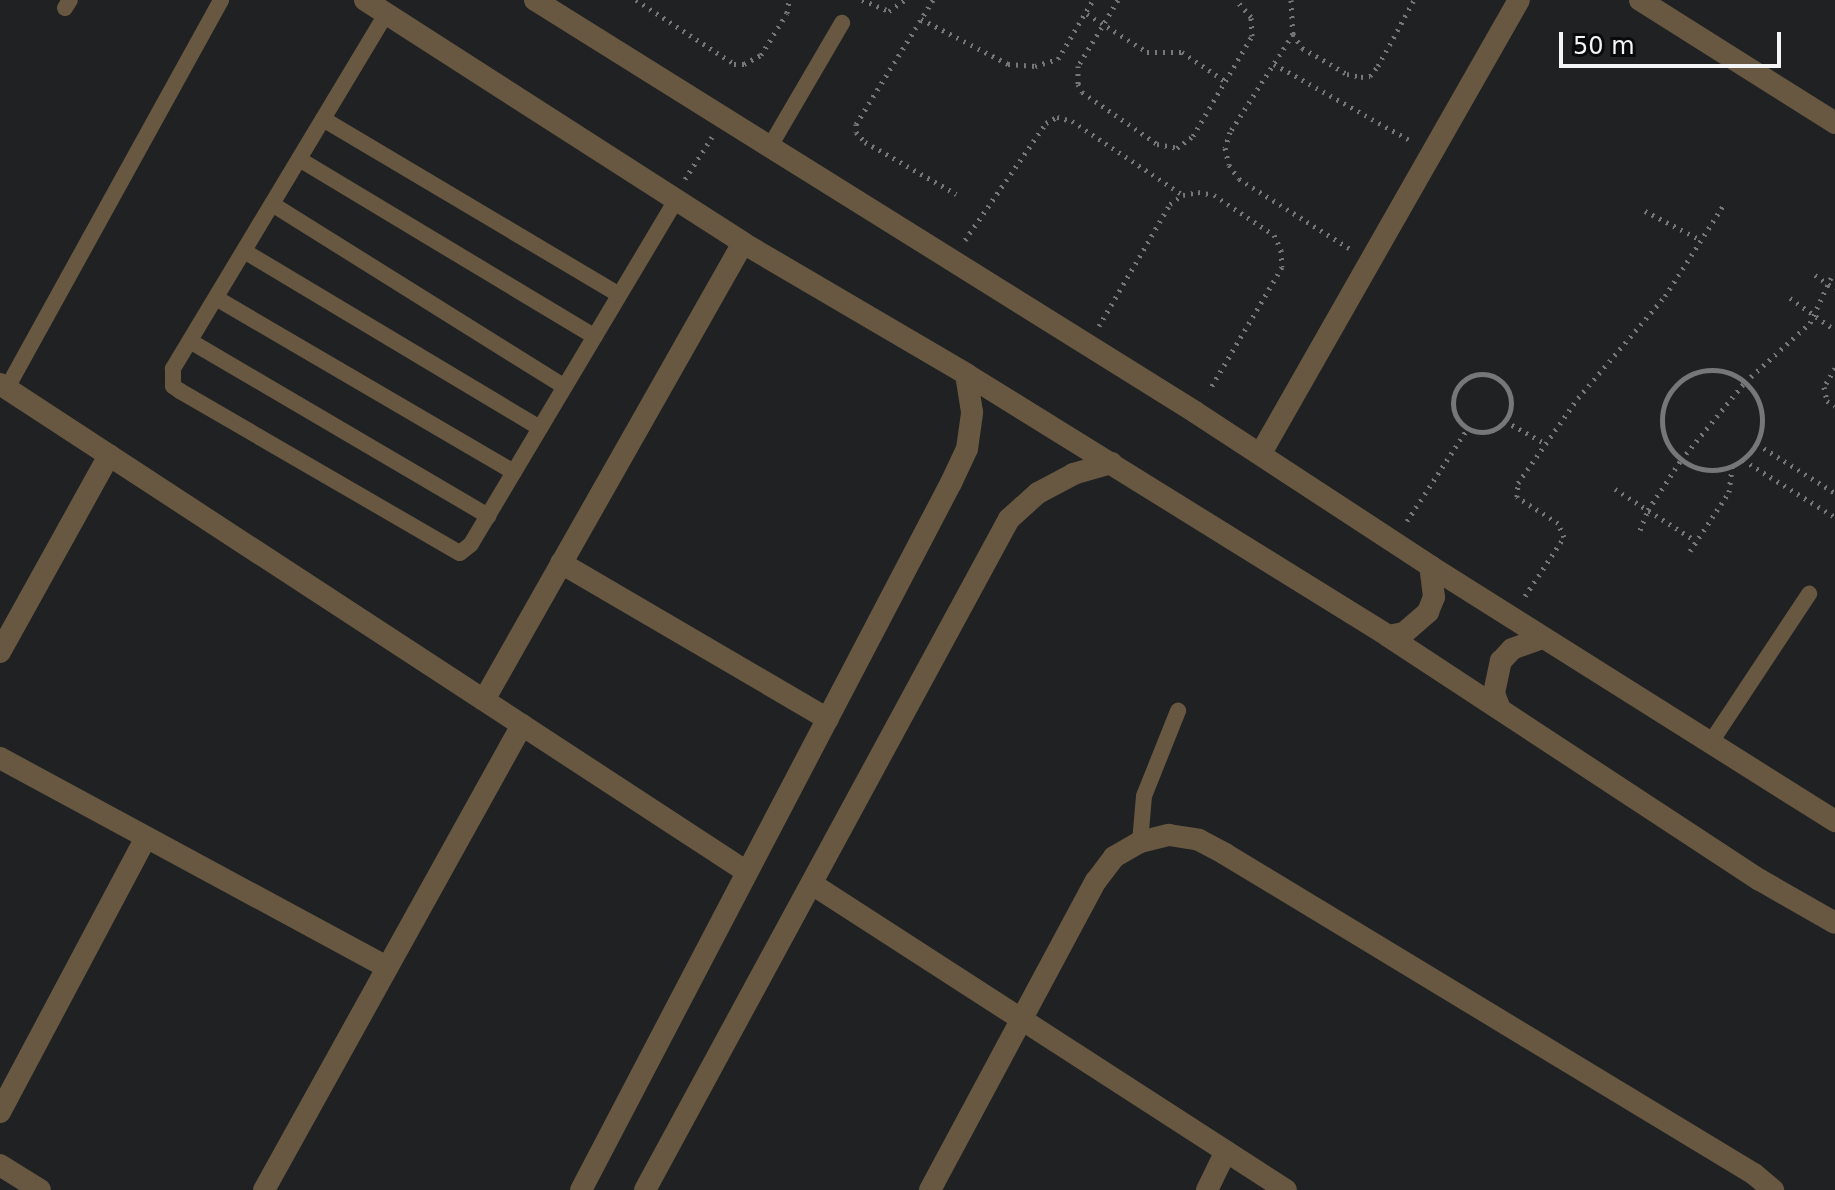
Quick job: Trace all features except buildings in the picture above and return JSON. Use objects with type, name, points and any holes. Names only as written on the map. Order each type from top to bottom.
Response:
[{"type":"street","points":[[365,0],[743,243],[966,374],[1388,636],[1760,880],[1835,923]]},
{"type":"street","points":[[535,0],[1089,344],[1542,638],[1835,821]]},
{"type":"street","points":[[1261,453],[1519,0]]},
{"type":"street","points":[[1640,0],[1835,123]]},
{"type":"street","points":[[484,700],[743,243]]},
{"type":"street","points":[[581,1190],[967,449],[972,412],[966,374]]},
{"type":"street","points":[[4,386],[747,872]]},
{"type":"street","points":[[0,652],[109,455]]},
{"type":"street","points":[[645,1190],[1009,519],[1038,493],[1073,474],[1111,463]]},
{"type":"street","points":[[561,563],[828,719]]},
{"type":"street","points":[[1388,636],[1404,633],[1428,612],[1434,597],[1430,566]]},
{"type":"street","points":[[1500,709],[1494,693],[1501,661],[1519,645],[1542,638]]},
{"type":"street","points":[[264,1190],[522,725]]},
{"type":"street","points":[[0,758],[387,967]]},
{"type":"street","points":[[930,1190],[1096,881],[1114,857],[1140,842],[1169,835],[1199,840],[1212,847],[1754,1174],[1773,1190]]},
{"type":"street","points":[[0,1112],[146,837]]},
{"type":"street","points":[[812,884],[1286,1190]]},
{"type":"street","points":[[1207,1190],[1226,1151]]},
{"type":"street","points":[[0,1165],[40,1190]]},
{"type":"lane","points":[[4,386],[221,0]]},
{"type":"lane","points":[[386,14],[173,369],[173,386],[452,551],[467,550],[675,199]]},
{"type":"lane","points":[[769,148],[842,23]]},
{"type":"lane","points":[[323,119],[619,295]]},
{"type":"lane","points":[[299,159],[595,337]]},
{"type":"lane","points":[[272,204],[565,387]]},
{"type":"lane","points":[[244,251],[540,428]]},
{"type":"lane","points":[[216,298],[514,472]]},
{"type":"lane","points":[[190,341],[488,516]]},
{"type":"lane","points":[[1711,742],[1809,594]]},
{"type":"lane","points":[[1140,842],[1144,796],[1178,711]]},
{"type":"path","points":[[636,0],[734,64],[753,61],[761,55],[787,13],[789,0]]},
{"type":"path","points":[[862,0],[889,11],[905,0]]},
{"type":"path","points":[[933,0],[856,124],[856,132],[865,142],[956,194]]},
{"type":"path","points":[[921,19],[1008,64],[1035,66],[1058,59],[1093,0]]},
{"type":"path","points":[[1118,0],[1078,66],[1078,84],[1082,92],[1157,144],[1177,148],[1186,143],[1252,36],[1251,17],[1236,0]]},
{"type":"path","points":[[1291,0],[1293,34],[1308,54],[1347,74],[1370,76],[1414,0]]},
{"type":"path","points":[[1087,14],[1147,52],[1175,51],[1187,55],[1225,81]]},
{"type":"path","points":[[1293,34],[1230,132],[1225,148],[1229,165],[1239,179],[1370,261]]},
{"type":"path","points":[[1274,64],[1432,153]]},
{"type":"path","points":[[952,259],[1046,123],[1057,117],[1072,121],[1183,195]]},
{"type":"path","points":[[675,199],[723,119]]},
{"type":"path","points":[[1089,344],[1170,204],[1183,195],[1198,192],[1214,195],[1274,235],[1281,250],[1282,267],[1195,412]]},
{"type":"path","points":[[1511,617],[1564,537],[1558,523],[1523,502],[1515,491],[1578,398],[1665,296],[1725,203]]},
{"type":"path","points":[[1645,211],[1701,240]]},
{"type":"path","points":[[1640,530],[1648,510],[1681,460],[1745,382],[1815,315],[1832,284],[1815,275]]},
{"type":"path","points":[[1790,298],[1835,330]]},
{"type":"path","points":[[1835,368],[1824,387],[1827,401],[1835,406]]},
{"type":"path","points":[[1708,370],[1734,375],[1745,382],[1760,404],[1762,431],[1757,444],[1732,467],[1705,470],[1681,460],[1671,451],[1662,426],[1666,400],[1673,388],[1695,373],[1708,370]]},
{"type":"path","points":[[1472,376],[1493,376],[1502,382],[1511,401],[1505,421],[1488,431],[1468,428],[1460,421],[1453,401],[1462,381],[1472,376]]},
{"type":"path","points":[[1505,421],[1546,444]]},
{"type":"path","points":[[1393,541],[1468,428]]},
{"type":"path","points":[[1757,444],[1835,493]]},
{"type":"path","points":[[1743,460],[1835,517]]},
{"type":"path","points":[[1690,551],[1729,492],[1732,467]]},
{"type":"path","points":[[1615,489],[1696,541]]}]
